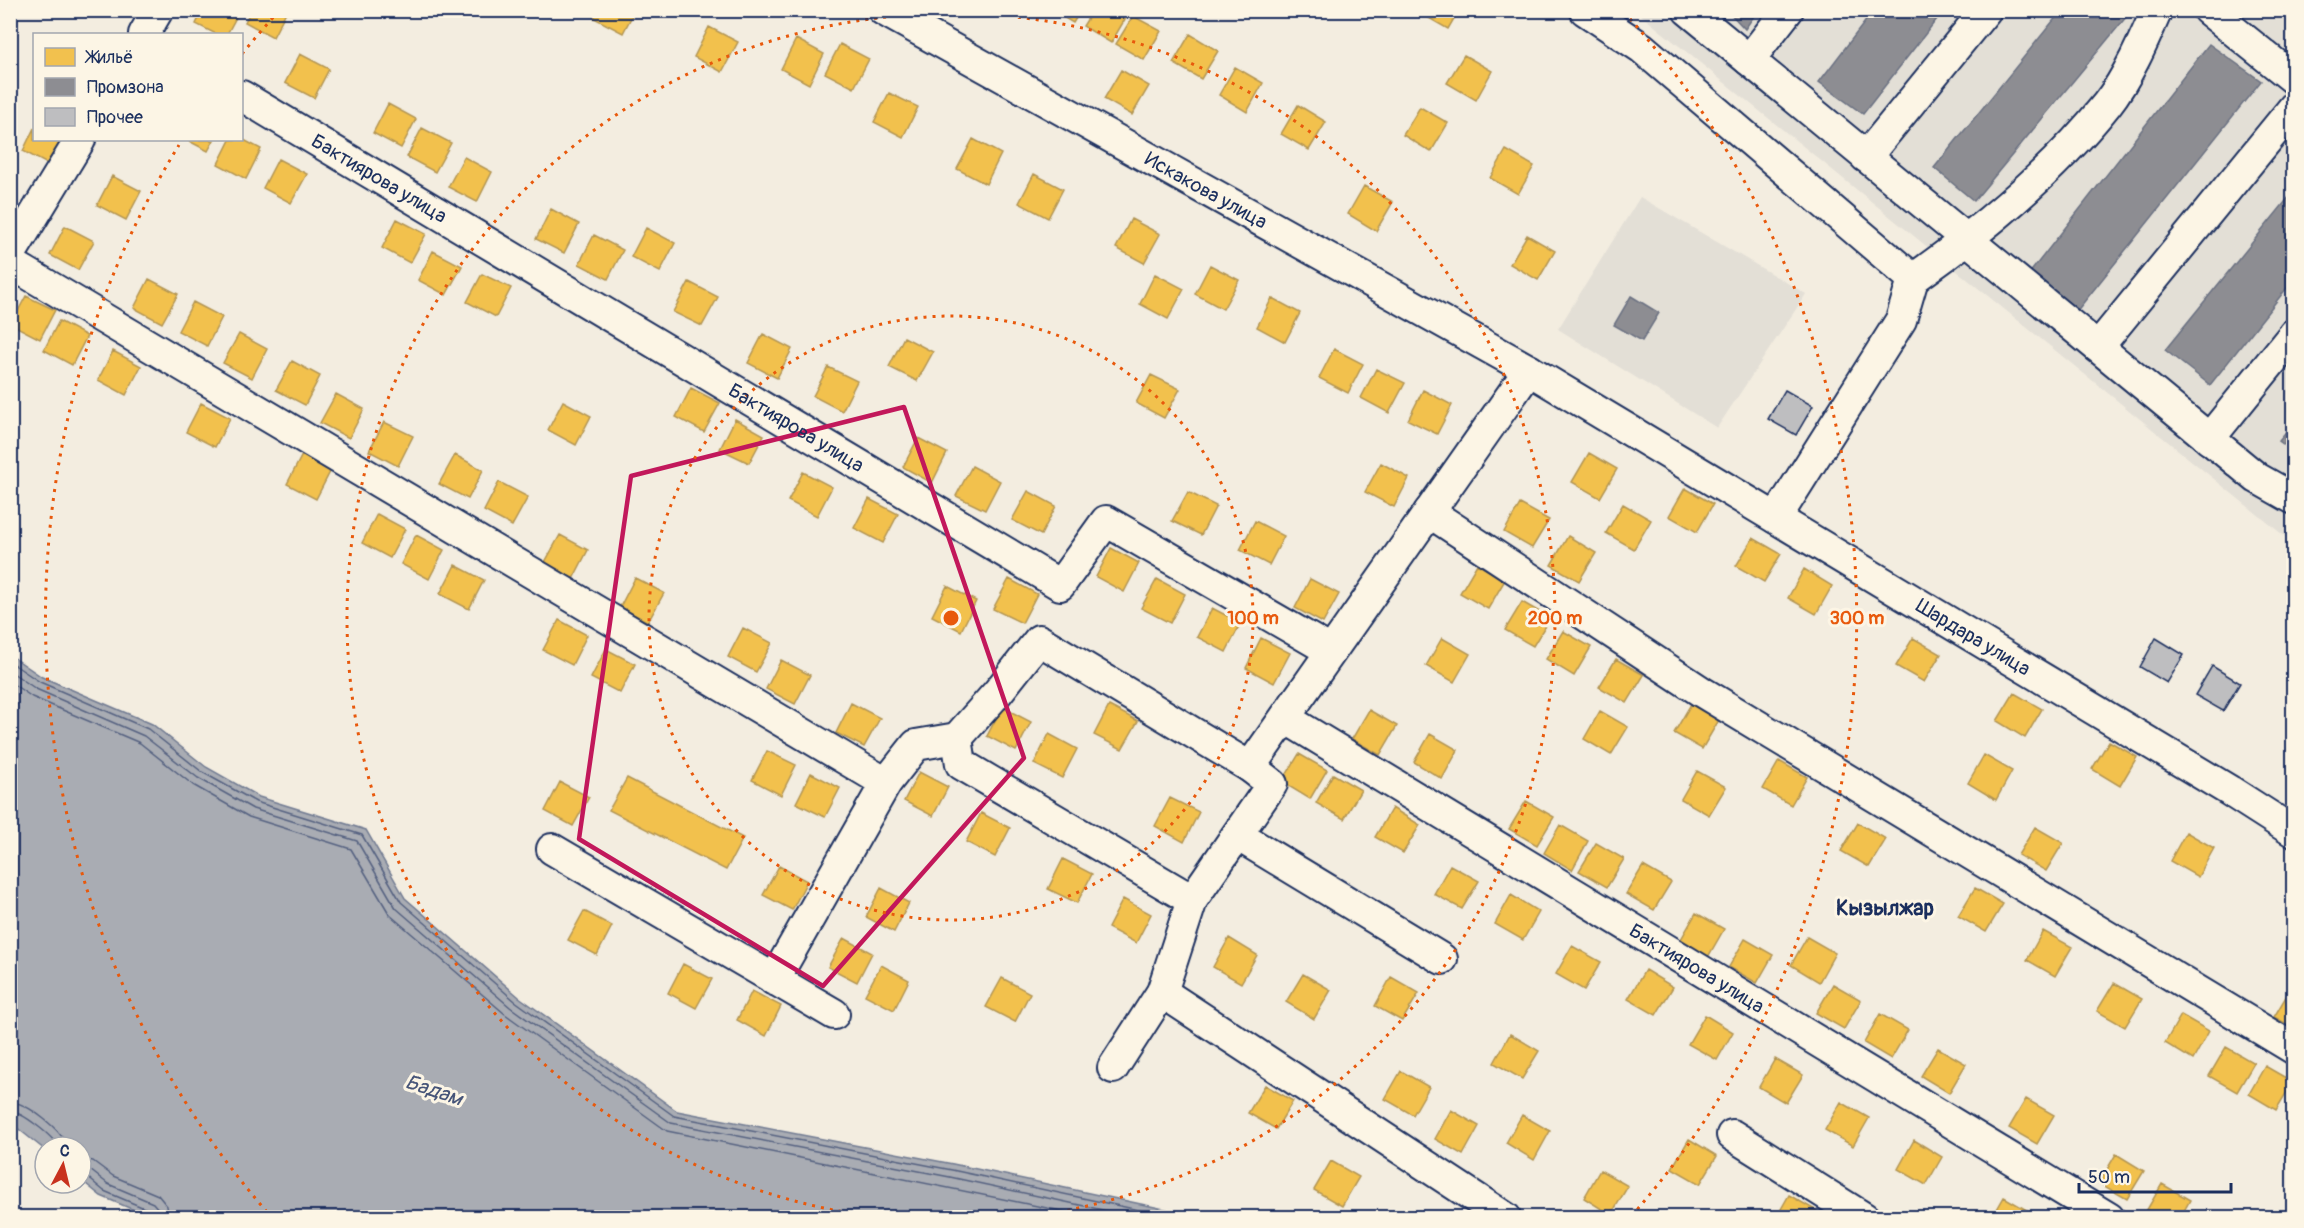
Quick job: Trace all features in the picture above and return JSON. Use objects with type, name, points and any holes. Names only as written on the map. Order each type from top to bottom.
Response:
[{"type":"street","points":[[145,33],[158,10]]},
{"type":"street","name":"Искакова улица","points":[[883,10],[1529,370]]},
{"type":"street","points":[[1585,10],[1642,48],[1913,279]]},
{"type":"street","points":[[1688,10],[2257,478],[2294,499]]},
{"type":"street","points":[[1749,60],[1788,10]]},
{"type":"street","points":[[1866,157],[1986,10]]},
{"type":"street","points":[[1776,518],[1901,320],[1913,279],[1968,240],[2049,168],[2108,103],[2141,46],[2157,10]]},
{"type":"street","points":[[2208,10],[2294,79]]},
{"type":"street","name":"Бактиярова улица","points":[[243,97],[1060,585],[1106,521],[1331,651]]},
{"type":"street","points":[[2098,347],[2294,107]]},
{"type":"street","points":[[10,255],[79,141]]},
{"type":"street","points":[[10,263],[886,783]]},
{"type":"street","points":[[2210,439],[2294,334]]},
{"type":"street","points":[[1250,767],[1529,370]]},
{"type":"street","name":"Шардара улица","points":[[1529,370],[2230,791],[2294,832]]},
{"type":"street","points":[[1430,512],[1702,692],[2294,1049]]},
{"type":"street","points":[[774,980],[886,783],[916,745],[957,738],[998,692],[1039,640],[1250,767],[1272,784],[1192,900],[1162,992],[1113,1068]]},
{"type":"street","name":"Бактиярова улица","points":[[1285,718],[2109,1218]]},
{"type":"street","points":[[957,738],[961,764],[1192,900]]},
{"type":"street","points":[[1237,835],[1442,959]]},
{"type":"street","points":[[552,849],[834,1014]]},
{"type":"street","points":[[1162,992],[1506,1218]]},
{"type":"street","points":[[1732,1135],[1864,1218]]},
{"type":"highlighted area","points":[[904,407],[1024,758],[823,986],[579,839],[631,476]]},
{"type":"shaded area","points":[[1636,11],[2293,11],[2293,543]]},
{"type":"shaded area","points":[[1640,197],[1806,294],[1717,428],[1558,329]]},
{"type":"water","name":"Бадам","points":[[10,655],[42,677],[152,724],[206,767],[259,797],[366,830],[405,898],[519,997],[677,1111],[953,1164],[1183,1213],[1188,1217],[153,1218],[101,1196],[93,1190],[93,1135],[33,1135],[33,1140],[11,1123]]},
{"type":"building: Жильё","points":[[203,10],[240,10],[228,33],[214,33],[196,24]]},
{"type":"building: Жильё","points":[[251,10],[287,10],[273,37],[245,22]]},
{"type":"building: Жильё","points":[[598,10],[635,10],[623,33],[594,18]]},
{"type":"building: Жильё","points":[[1051,10],[1081,10],[1073,23]]},
{"type":"building: Жильё","points":[[1093,10],[1121,10],[1128,14],[1111,43],[1083,26]]},
{"type":"building: Жильё","points":[[1421,10],[1459,10],[1448,29],[1420,13]]},
{"type":"building: Жильё","points":[[1133,16],[1161,31],[1144,60],[1116,44]]},
{"type":"building: Жильё","points":[[709,27],[738,42],[722,72],[694,57]]},
{"type":"building: Жильё","points":[[1190,34],[1218,51],[1201,79],[1173,63]]},
{"type":"building: Жильё","points":[[796,39],[824,54],[809,84],[781,69]]},
{"type":"building: Жильё","points":[[840,44],[869,59],[854,88],[825,73]]},
{"type":"building: Жильё","points":[[300,54],[329,69],[314,98],[285,83]]},
{"type":"building: Жильё","points":[[1464,55],[1492,71],[1476,100],[1447,83]]},
{"type":"building: Жильё","points":[[1235,67],[1263,83],[1247,112],[1219,95]]},
{"type":"building: Жильё","points":[[1121,70],[1149,86],[1132,115],[1104,99]]},
{"type":"building: Жильё","points":[[889,93],[918,107],[903,137],[874,122]]},
{"type":"building: Жильё","points":[[388,104],[416,119],[401,148],[373,133]]},
{"type":"building: Жильё","points":[[1298,105],[1326,122],[1309,150],[1281,134]]},
{"type":"building: Жильё","points":[[1420,107],[1448,123],[1431,152],[1403,135]]},
{"type":"building: Жильё","points":[[422,128],[451,143],[435,172],[407,157]]},
{"type":"building: Жильё","points":[[33,130],[33,141],[64,141],[51,166],[23,151]]},
{"type":"building: Жильё","points":[[973,139],[1001,154],[986,184],[957,169]]},
{"type":"building: Жильё","points":[[243,140],[261,149],[246,179],[218,164],[230,141]]},
{"type":"building: Жильё","points":[[189,141],[213,141],[208,151]]},
{"type":"building: Жильё","points":[[1506,150],[1534,166],[1518,194],[1490,178]]},
{"type":"building: Жильё","points":[[464,157],[492,172],[477,202],[448,187]]},
{"type":"building: Жильё","points":[[278,159],[307,174],[291,203],[263,188]]},
{"type":"building: Жильё","points":[[1034,174],[1063,189],[1048,218],[1019,203]]},
{"type":"building: Жильё","points":[[112,176],[141,191],[126,220],[97,205]]},
{"type":"building: Жильё","points":[[1364,186],[1393,202],[1376,231],[1348,214]]},
{"type":"building: Жильё","points":[[551,209],[579,224],[564,253],[536,239]]},
{"type":"building: Жильё","points":[[397,219],[426,234],[410,263],[382,248]]},
{"type":"building: Жильё","points":[[1131,219],[1160,234],[1144,263],[1116,248]]},
{"type":"building: Жильё","points":[[65,226],[94,241],[78,270],[50,255]]},
{"type":"building: Жильё","points":[[646,228],[675,243],[660,272],[631,257]]},
{"type":"building: Жильё","points":[[594,235],[623,250],[608,279],[579,264]]},
{"type":"building: Жильё","points":[[1527,235],[1555,251],[1538,280],[1510,264]]},
{"type":"building: Жильё","points":[[433,251],[462,266],[446,295],[418,280]]},
{"type":"building: Жильё","points":[[1210,265],[1239,280],[1223,309],[1195,294]]},
{"type":"building: Жильё","points":[[482,274],[511,288],[496,317],[467,302]]},
{"type":"building: Жильё","points":[[1155,274],[1184,289],[1168,319],[1140,304]]},
{"type":"building: Жильё","points":[[149,279],[178,294],[162,323],[134,308]]},
{"type":"building: Жильё","points":[[689,282],[718,297],[702,326],[673,312]]},
{"type":"building: Жильё","points":[[26,296],[55,310],[40,339],[11,324]]},
{"type":"building: Жильё","points":[[1272,298],[1300,313],[1285,342],[1257,327]]},
{"type":"building: Жильё","points":[[193,302],[222,317],[207,346],[178,331]]},
{"type":"building: Жильё","points":[[59,321],[87,336],[72,365],[44,350]]},
{"type":"building: Жильё","points":[[239,334],[267,349],[252,378],[223,363]]},
{"type":"building: Жильё","points":[[763,334],[792,349],[777,378],[748,363]]},
{"type":"building: Жильё","points":[[904,337],[933,352],[917,381],[889,367]]},
{"type":"building: Жильё","points":[[1334,349],[1363,364],[1348,393],[1319,378]]},
{"type":"building: Жильё","points":[[113,351],[141,366],[126,395],[98,380]]},
{"type":"building: Жильё","points":[[292,361],[320,376],[305,405],[276,390]]},
{"type":"building: Жильё","points":[[828,367],[857,381],[842,411],[813,396]]},
{"type":"building: Жильё","points":[[1376,369],[1405,383],[1389,413],[1361,398]]},
{"type":"building: Жильё","points":[[1151,375],[1180,389],[1164,418],[1136,403]]},
{"type":"building: Жильё","points":[[691,388],[720,403],[704,432],[676,417]]},
{"type":"building: Жильё","points":[[1423,390],[1452,405],[1437,434],[1408,420]]},
{"type":"building: Жильё","points":[[336,394],[364,409],[349,438],[320,423]]},
{"type":"building: Жильё","points":[[563,401],[591,416],[576,445],[548,430]]},
{"type":"building: Жильё","points":[[201,403],[230,418],[215,447],[186,432]]},
{"type":"building: Жильё","points":[[735,419],[764,435],[749,463],[720,449]]},
{"type":"building: Жильё","points":[[384,422],[413,436],[398,466],[369,451]]},
{"type":"building: Жильё","points":[[918,438],[947,453],[932,483],[903,467]]},
{"type":"building: Жильё","points":[[1589,453],[1617,469],[1600,498],[1572,482]]},
{"type":"building: Жильё","points":[[302,455],[331,470],[316,499],[287,484]]},
{"type":"building: Жильё","points":[[455,455],[483,470],[468,499],[439,484]]},
{"type":"building: Жильё","points":[[1381,463],[1409,478],[1394,507],[1365,492]]},
{"type":"building: Жильё","points":[[972,466],[1000,481],[985,510],[956,496]]},
{"type":"building: Жильё","points":[[803,472],[832,487],[817,516],[788,501]]},
{"type":"building: Жильё","points":[[499,482],[528,497],[512,526],[484,511]]},
{"type":"building: Жильё","points":[[1685,488],[1713,504],[1697,532],[1669,516]]},
{"type":"building: Жильё","points":[[1028,491],[1056,506],[1041,535],[1012,520]]},
{"type":"building: Жильё","points":[[1188,492],[1216,506],[1201,535],[1172,521]]},
{"type":"building: Жильё","points":[[869,499],[898,514],[883,543],[854,528]]},
{"type":"building: Жильё","points":[[1520,504],[1549,520],[1532,548],[1504,532]]},
{"type":"building: Жильё","points":[[1623,504],[1651,520],[1634,549],[1606,533]]},
{"type":"building: Жильё","points":[[377,514],[405,529],[390,558],[362,543]]},
{"type":"building: Жильё","points":[[1255,521],[1284,536],[1269,565],[1240,550]]},
{"type":"building: Жильё","points":[[416,535],[444,550],[429,579],[401,564]]},
{"type":"building: Жильё","points":[[560,535],[588,550],[573,579],[544,564]]},
{"type":"building: Жильё","points":[[1568,536],[1596,553],[1579,581],[1551,565]]},
{"type":"building: Жильё","points":[[1753,538],[1781,554],[1764,582],[1736,566]]},
{"type":"building: Жильё","points":[[1111,548],[1139,563],[1124,592],[1096,577]]},
{"type":"building: Жильё","points":[[1477,564],[1505,580],[1488,609],[1460,593]]},
{"type":"building: Жильё","points":[[455,565],[484,580],[469,609],[440,594]]},
{"type":"building: Жильё","points":[[1804,569],[1832,586],[1816,614],[1788,598]]},
{"type":"building: Жильё","points":[[635,578],[664,593],[648,622],[620,607]]},
{"type":"building: Жильё","points":[[1009,579],[1037,594],[1022,623],[993,609]]},
{"type":"building: Жильё","points":[[1157,579],[1185,594],[1170,623],[1141,608]]},
{"type":"building: Жильё","points":[[1310,579],[1339,594],[1323,623],[1295,608]]},
{"type":"building: Жильё","points":[[947,586],[976,601],[961,631],[932,616]]},
{"type":"building: Жильё","points":[[1522,602],[1550,618],[1533,646],[1505,630]]},
{"type":"building: Жильё","points":[[1212,608],[1241,623],[1226,652],[1197,637]]},
{"type":"building: Жильё","points":[[559,620],[587,635],[572,665],[543,650]]},
{"type":"building: Жильё","points":[[743,628],[772,643],[756,672],[728,657]]},
{"type":"building: Жильё","points":[[1563,631],[1591,647],[1574,676],[1546,659]]},
{"type":"building: Жильё","points":[[1261,638],[1290,653],[1274,683],[1246,668]]},
{"type":"building: Жильё","points":[[1442,638],[1470,654],[1454,682],[1426,666]]},
{"type":"building: Жильё","points":[[1913,638],[1941,654],[1924,682],[1896,666]]},
{"type":"building: Жильё","points":[[606,649],[635,664],[620,693],[591,678]]},
{"type":"building: Жильё","points":[[1616,659],[1644,675],[1627,703],[1599,687]]},
{"type":"building: Жильё","points":[[781,660],[810,675],[795,704],[766,689]]},
{"type":"building: Жильё","points":[[2014,693],[2042,709],[2025,738],[1997,721]]},
{"type":"building: Жильё","points":[[851,703],[880,718],[864,747],[836,733]]},
{"type":"building: Жильё","points":[[1691,704],[1719,720],[1702,749],[1674,733]]},
{"type":"building: Жильё","points":[[1109,706],[1138,721],[1122,749],[1094,735]]},
{"type":"building: Жильё","points":[[1002,707],[1031,722],[1016,751],[987,736]]},
{"type":"building: Жильё","points":[[1369,710],[1397,726],[1380,755],[1352,739]]},
{"type":"building: Жильё","points":[[1600,711],[1628,727],[1611,755],[1584,739]]},
{"type":"building: Жильё","points":[[1049,734],[1077,749],[1062,778],[1034,764]]},
{"type":"building: Жильё","points":[[1430,734],[1458,750],[1442,779],[1414,762]]},
{"type":"building: Жильё","points":[[2109,741],[2137,757],[2120,786],[2092,769]]},
{"type":"building: Жильё","points":[[767,751],[796,765],[781,795],[752,780]]},
{"type":"building: Жильё","points":[[1299,754],[1327,770],[1310,799],[1282,782]]},
{"type":"building: Жильё","points":[[1984,755],[2012,771],[1996,800],[1968,783]]},
{"type":"building: Жильё","points":[[1779,761],[1807,777],[1791,805],[1763,789]]},
{"type":"building: Жильё","points":[[1697,771],[1726,787],[1709,815],[1681,799]]},
{"type":"building: Жильё","points":[[919,772],[948,787],[933,816],[904,801]]},
{"type":"building: Жильё","points":[[811,773],[840,788],[825,817],[796,803]]},
{"type":"building: Жильё","points":[[1333,774],[1361,790],[1344,819],[1316,803]]},
{"type":"building: Жильё","points":[[627,778],[743,838],[726,870],[609,810]]},
{"type":"building: Жильё","points":[[560,782],[589,797],[573,826],[545,811]]},
{"type":"building: Жильё","points":[[1170,798],[1199,812],[1184,842],[1155,826]]},
{"type":"building: Жильё","points":[[1526,801],[1554,817],[1537,845],[1509,829]]},
{"type":"building: Жильё","points":[[1392,808],[1420,825],[1403,853],[1375,837]]},
{"type":"building: Жильё","points":[[981,813],[1010,828],[995,857],[966,842]]},
{"type":"building: Жильё","points":[[1858,823],[1886,839],[1869,867],[1841,851]]},
{"type":"building: Жильё","points":[[1560,825],[1588,841],[1572,870],[1544,853]]},
{"type":"building: Жильё","points":[[2035,827],[2063,843],[2046,871],[2018,855]]},
{"type":"building: Жильё","points":[[2186,832],[2214,848],[2198,877],[2170,861]]},
{"type":"building: Жильё","points":[[1596,843],[1624,859],[1607,887],[1579,871]]},
{"type":"building: Жильё","points":[[1063,859],[1092,874],[1077,903],[1048,889]]},
{"type":"building: Жильё","points":[[1450,865],[1479,881],[1462,909],[1434,894]]},
{"type":"building: Жильё","points":[[779,866],[807,881],[792,910],[763,895]]},
{"type":"building: Жильё","points":[[1643,866],[1671,882],[1654,910],[1626,894]]},
{"type":"building: Жильё","points":[[881,888],[909,903],[894,932],[866,917]]},
{"type":"building: Жильё","points":[[1975,888],[2003,904],[1986,932],[1958,916]]},
{"type":"building: Жильё","points":[[1511,895],[1539,912],[1523,940],[1495,924]]},
{"type":"building: Жильё","points":[[1123,899],[1151,914],[1136,943],[1108,928]]},
{"type":"building: Жильё","points":[[584,911],[612,926],[597,955],[568,940]]},
{"type":"building: Жильё","points":[[1696,913],[1724,929],[1708,957],[1680,941]]},
{"type":"building: Жильё","points":[[2043,931],[2072,947],[2055,976],[2027,960]]},
{"type":"building: Жильё","points":[[1807,937],[1835,953],[1819,982],[1791,965]]},
{"type":"building: Жильё","points":[[844,938],[872,953],[857,982],[828,967]]},
{"type":"building: Жильё","points":[[1229,938],[1257,955],[1241,983],[1213,967]]},
{"type":"building: Жильё","points":[[1745,939],[1773,955],[1757,983],[1729,967]]},
{"type":"building: Жильё","points":[[1572,946],[1601,962],[1584,990],[1556,974]]},
{"type":"building: Жильё","points":[[683,964],[712,979],[696,1008],[668,993]]},
{"type":"building: Жильё","points":[[881,965],[909,980],[894,1010],[865,995]]},
{"type":"building: Жильё","points":[[1645,970],[1673,987],[1656,1015],[1628,999]]},
{"type":"building: Жильё","points":[[1303,974],[1331,990],[1314,1019],[1286,1002]]},
{"type":"building: Жильё","points":[[1391,977],[1419,993],[1402,1021],[1375,1006]]},
{"type":"building: Жильё","points":[[1002,978],[1030,993],[1015,1022],[986,1007]]},
{"type":"building: Жильё","points":[[2114,983],[2142,999],[2125,1027],[2097,1011]]},
{"type":"building: Жильё","points":[[1833,984],[1861,1000],[1844,1029],[1816,1013]]},
{"type":"building: Жильё","points":[[2291,988],[2294,990],[2294,1028],[2274,1017]]},
{"type":"building: Жильё","points":[[752,991],[781,1006],[766,1036],[737,1020]]},
{"type":"building: Жильё","points":[[1880,1014],[1908,1030],[1891,1059],[1864,1043]]},
{"type":"building: Жильё","points":[[1705,1015],[1733,1032],[1717,1060],[1688,1044]]},
{"type":"building: Жильё","points":[[2181,1015],[2209,1031],[2193,1060],[2165,1043]]},
{"type":"building: Жильё","points":[[1510,1034],[1539,1051],[1522,1079],[1494,1063]]},
{"type":"building: Жильё","points":[[2226,1047],[2254,1063],[2237,1092],[2209,1076]]},
{"type":"building: Жильё","points":[[1938,1048],[1966,1064],[1949,1093],[1921,1076]]},
{"type":"building: Жильё","points":[[1775,1059],[1803,1075],[1786,1103],[1759,1087]]},
{"type":"building: Жильё","points":[[2265,1066],[2293,1082],[2276,1110],[2249,1094]]},
{"type":"building: Жильё","points":[[1401,1071],[1429,1087],[1413,1115],[1385,1099]]},
{"type":"building: Жильё","points":[[1265,1085],[1293,1101],[1276,1129],[1248,1113]]},
{"type":"building: Жильё","points":[[2026,1099],[2054,1115],[2037,1144],[2009,1128]]},
{"type":"building: Жильё","points":[[1841,1102],[1869,1118],[1853,1146],[1825,1130]]},
{"type":"building: Жильё","points":[[1451,1110],[1479,1126],[1463,1155],[1435,1139]]},
{"type":"building: Жильё","points":[[1522,1115],[1550,1131],[1534,1160],[1506,1143]]},
{"type":"building: Жильё","points":[[1689,1139],[1717,1156],[1700,1184],[1672,1168]]},
{"type":"building: Жильё","points":[[1914,1140],[1942,1157],[1926,1185],[1898,1169]]},
{"type":"building: Жильё","points":[[2116,1154],[2144,1171],[2127,1199],[2099,1183]]},
{"type":"building: Жильё","points":[[1331,1161],[1359,1177],[1342,1206],[1314,1190]]},
{"type":"building: Жильё","points":[[1600,1170],[1628,1186],[1611,1215],[1584,1198]]},
{"type":"building: Жильё","points":[[2162,1184],[2190,1200],[2180,1218],[2154,1218],[2145,1213]]},
{"type":"building: Жильё","points":[[1789,1195],[1817,1211],[1814,1218],[1776,1218]]},
{"type":"building: Жильё","points":[[2004,1197],[2032,1213],[2030,1218],[1992,1218]]},
{"type":"building: Промзона","points":[[1727,10],[1758,10],[1745,29]]},
{"type":"building: Промзона","points":[[1874,10],[1944,10],[1863,114],[1819,82]]},
{"type":"building: Промзона","points":[[2062,10],[2132,10],[1974,201],[1934,168]]},
{"type":"building: Промзона","points":[[2209,44],[2261,81],[2076,312],[2029,274]]},
{"type":"building: Промзона","points":[[2294,191],[2294,279],[2210,385],[2165,350]]},
{"type":"building: Промзона","points":[[1631,296],[1659,313],[1642,341],[1614,325]]},
{"type":"building: Промзона","points":[[2294,423],[2294,452],[2279,441]]},
{"type":"building: Прочее","points":[[1785,390],[1813,406],[1796,435],[1768,419]]},
{"type":"building: Прочее","points":[[2156,638],[2184,655],[2167,683],[2140,667]]},
{"type":"building: Прочее","points":[[2212,666],[2240,683],[2223,711],[2195,695]]},
{"type":"district","name":"Кызылжар","points":[[1885,907]]}]
